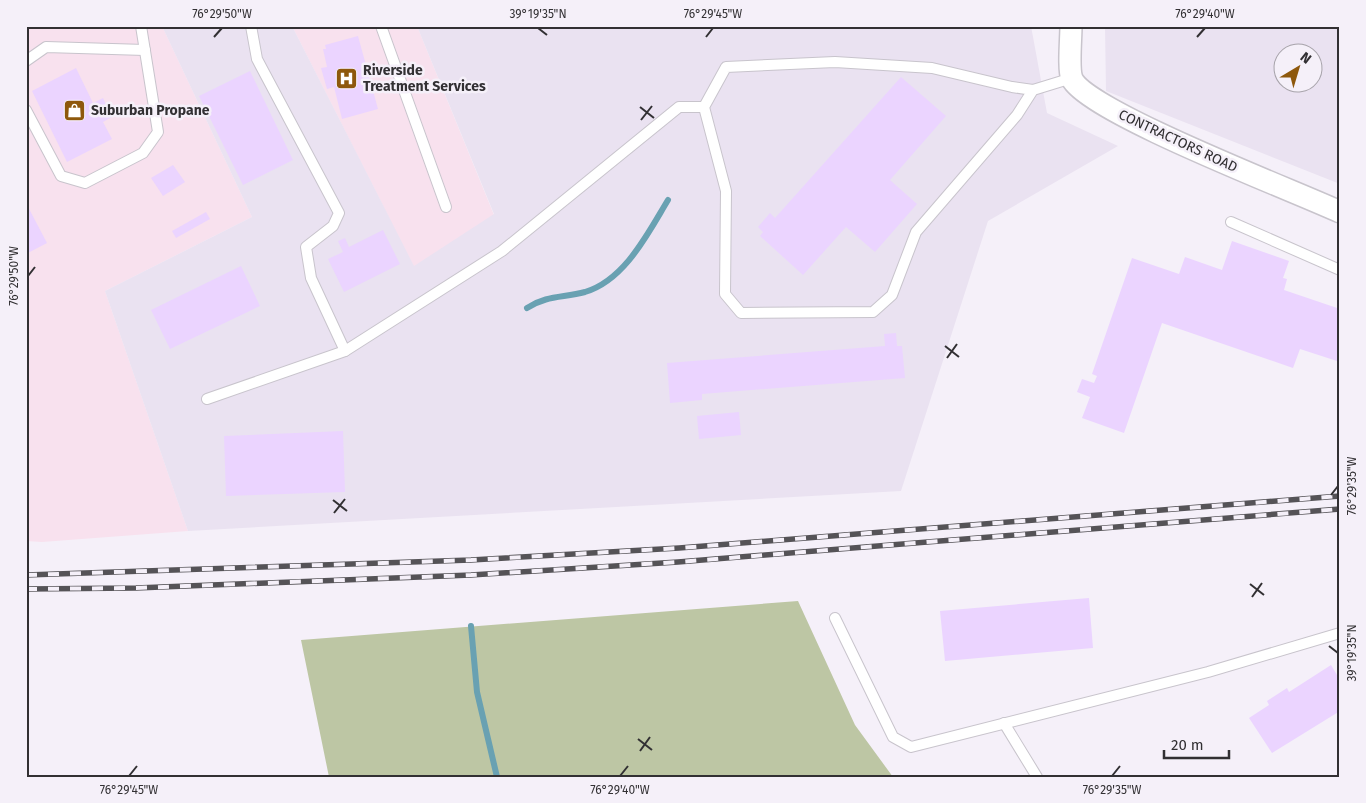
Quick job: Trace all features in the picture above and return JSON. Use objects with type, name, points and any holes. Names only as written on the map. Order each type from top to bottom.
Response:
[{"type":"street","points":[[1071,26],[1072,78]]},
{"type":"street","name":"CONTRACTORS ROAD","points":[[1072,78],[1080,90],[1102,105],[1242,171],[1340,212]]},
{"type":"lane","points":[[26,110],[61,176],[85,183],[143,153],[158,132],[141,26]]},
{"type":"lane","points":[[251,26],[257,60],[339,213],[333,226],[306,247],[311,278],[345,351]]},
{"type":"lane","points":[[381,26],[446,207]]},
{"type":"lane","points":[[26,61],[46,48],[145,50]]},
{"type":"lane","points":[[1033,90],[1018,115],[916,232],[892,295],[873,312],[741,313],[724,294],[726,191],[704,107],[726,67],[835,62],[932,68],[1012,87],[1033,90],[1072,78]]},
{"type":"lane","points":[[207,399],[345,351],[502,251],[679,107],[704,107]]},
{"type":"lane","points":[[1231,222],[1340,270]]},
{"type":"lane","points":[[835,618],[894,738],[911,747],[1208,672],[1340,633]]},
{"type":"lane","points":[[1004,723],[1038,777]]},
{"type":"shaded area","points":[[26,26],[162,26],[252,217],[105,291],[188,531],[42,542],[26,541]]},
{"type":"shaded area","points":[[162,26],[292,26],[414,266],[494,214],[417,26],[1031,26],[1047,113],[1118,146],[988,221],[901,491],[188,531],[105,291],[252,217]]},
{"type":"shaded area","points":[[292,26],[417,26],[494,215],[414,267]]},
{"type":"shaded area","points":[[1105,26],[1340,26],[1340,184],[1106,91]]},
{"type":"green space","points":[[798,601],[855,725],[893,777],[329,777],[301,640]]},
{"type":"building","name":"Riverside Treatment Services","points":[[358,36],[378,109],[342,119],[334,87],[327,89],[321,68],[327,67],[323,49],[326,49],[325,45]]},
{"type":"building","name":"Suburban Propane","points":[[76,68],[93,103],[103,98],[112,117],[103,122],[112,139],[67,162],[32,91]]},
{"type":"building","points":[[250,71],[293,160],[243,185],[199,96]]},
{"type":"building","points":[[901,77],[946,116],[890,180],[917,204],[875,252],[846,227],[803,275],[760,236],[763,232],[758,227],[770,213],[775,218]]},
{"type":"building","points":[[173,165],[185,182],[163,196],[151,178]]},
{"type":"building","points":[[26,203],[47,243],[26,254]]},
{"type":"building","points":[[206,212],[210,219],[176,238],[172,231]]},
{"type":"building","points":[[383,230],[400,264],[344,292],[328,259],[343,252],[338,241],[345,238],[349,247]]},
{"type":"building","points":[[1232,241],[1289,261],[1283,278],[1287,279],[1284,290],[1340,309],[1340,362],[1300,349],[1293,368],[1162,323],[1124,433],[1082,418],[1090,397],[1077,392],[1082,379],[1094,383],[1097,376],[1092,374],[1132,258],[1179,274],[1185,257],[1222,270]]},
{"type":"building","points":[[241,266],[260,306],[170,349],[151,310]]},
{"type":"building","points":[[896,333],[897,346],[902,346],[905,378],[702,394],[702,400],[670,403],[667,363],[885,346],[884,334]]},
{"type":"building","points":[[739,412],[741,435],[699,439],[697,416]]},
{"type":"building","points":[[343,431],[345,492],[226,496],[224,436]]},
{"type":"building","points":[[1089,598],[1093,648],[945,661],[940,611]]},
{"type":"building","points":[[1331,665],[1340,680],[1340,711],[1272,753],[1249,718],[1269,705],[1267,701],[1287,688],[1289,692]]},
{"type":"waterway","points":[[527,308],[548,299],[585,292],[599,286],[612,277],[634,254],[668,200]]},
{"type":"waterway","points":[[471,626],[477,692],[497,777]]},
{"type":"railway","points":[[26,575],[471,560],[679,548],[1340,496]]},
{"type":"railway","points":[[26,589],[136,588],[471,575],[678,562],[1340,509]]},
{"type":"place","name":"Riverside Treatment Services","points":[[347,78]]},
{"type":"place","name":"Suburban Propane","points":[[75,110]]}]
